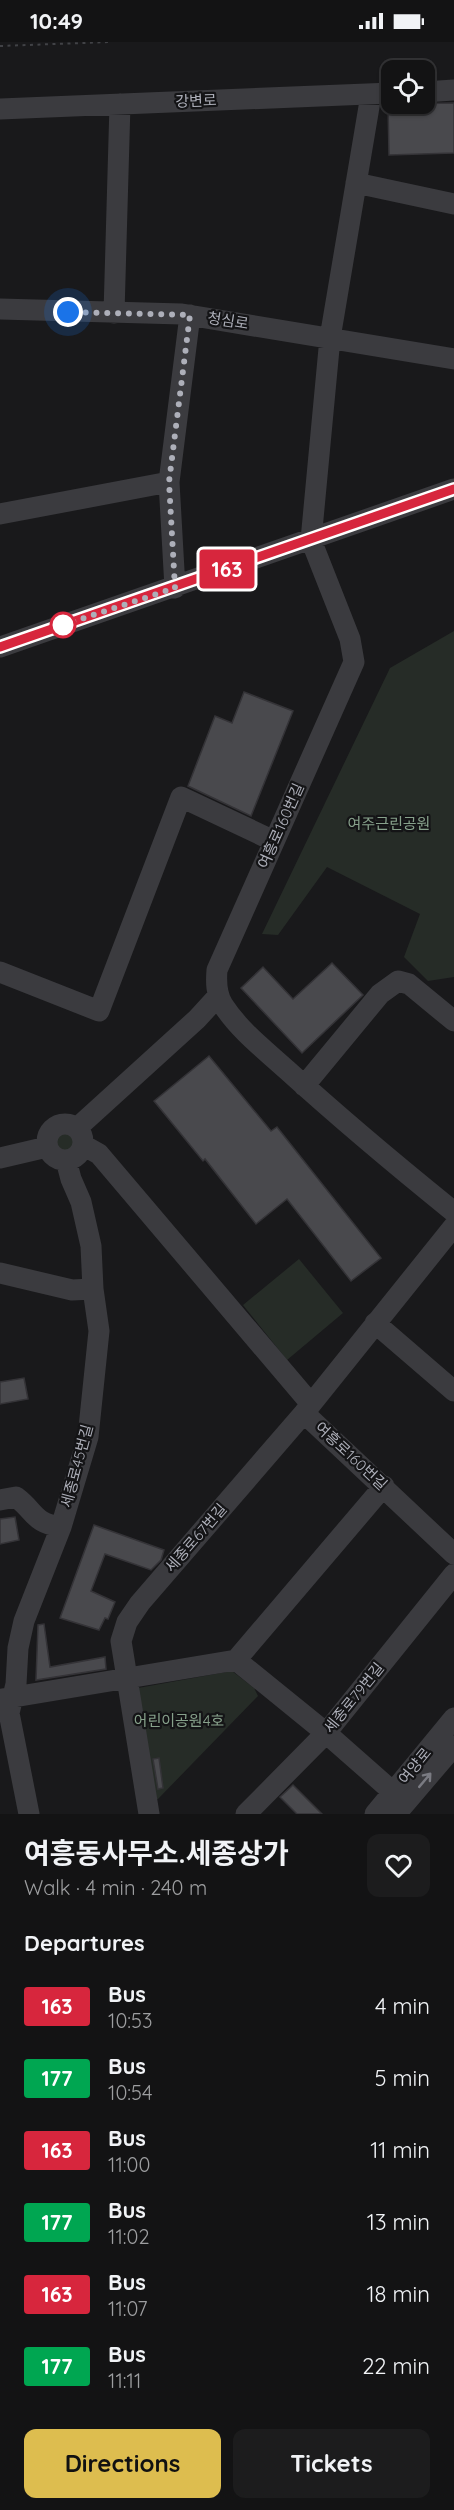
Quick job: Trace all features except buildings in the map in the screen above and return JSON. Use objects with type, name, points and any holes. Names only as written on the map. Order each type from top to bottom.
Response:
[{"type":"street","points":[[435,91],[454,90]]},
{"type":"street","points":[[311,540],[330,338],[356,183],[381,94]]},
{"type":"street","name":"강변로","points":[[0,109],[381,94]]},
{"type":"street","points":[[114,313],[120,104]]},
{"type":"street","points":[[356,183],[454,204]]},
{"type":"street","name":"청심로","points":[[0,309],[190,315],[454,358]]},
{"type":"street","points":[[175,588],[169,482],[190,315]]},
{"type":"street","points":[[0,514],[169,482]]},
{"type":"street","points":[[0,647],[454,489]]},
{"type":"street","name":"여흥로160번길","points":[[218,996],[217,970],[354,662],[350,639],[311,540]]},
{"type":"street","points":[[0,972],[99,1011],[181,797],[274,841]]},
{"type":"street","points":[[304,1086],[380,994],[399,981],[409,984],[454,1021]]},
{"type":"street","points":[[308,1408],[99,1154],[80,1137],[67,1123],[56,1126],[48,1135],[47,1147],[54,1157],[66,1160],[77,1155],[80,1137],[218,996],[232,1017],[249,1035],[304,1086],[344,1122],[454,1212]]},
{"type":"street","points":[[0,1158],[47,1147]]},
{"type":"street","name":"세종로45번길","points":[[6,1698],[16,1684],[18,1648],[24,1621],[61,1527],[88,1437],[99,1331],[93,1288],[92,1246],[81,1202],[66,1160]]},
{"type":"street","name":"여흥로160번길","points":[[454,1226],[308,1408],[454,1554]]},
{"type":"street","points":[[0,1273],[72,1290],[93,1288]]},
{"type":"street","points":[[375,1323],[454,1390]]},
{"type":"street","name":"세종로67번길","points":[[125,1678],[121,1641],[127,1622],[308,1408]]},
{"type":"street","points":[[29,1814],[6,1698],[236,1660],[384,1486]]},
{"type":"street","points":[[0,1500],[16,1497],[25,1503],[44,1524],[61,1527]]},
{"type":"street","name":"세종로79번길","points":[[246,1814],[326,1733],[454,1574]]},
{"type":"street","points":[[236,1660],[326,1733],[393,1792]]},
{"type":"street","points":[[125,1678],[149,1814]]},
{"type":"street","name":"여양로","points":[[375,1814],[454,1718]]},
{"type":"street","name":"여양로","points":[[396,1814],[454,1746]]},
{"type":"path","points":[[0,46],[110,42]]},
{"type":"green space","name":"여주근린공원","points":[[454,631],[454,977],[428,981],[404,957],[420,914],[327,867],[278,935],[262,934],[390,668]]},
{"type":"green space","points":[[65,1130],[73,1134],[77,1142],[73,1150],[65,1154],[57,1150],[53,1142],[57,1134]]},
{"type":"green space","points":[[299,1259],[343,1313],[287,1360],[243,1305]]},
{"type":"green space","name":"어린이공원4호","points":[[232,1671],[254,1688],[258,1696],[158,1799],[154,1799],[138,1688]]},
{"type":"bus line","name":"163","points":[[0,647],[454,489]]},
{"type":"route","points":[[63,625],[175,588],[169,482],[190,315],[68,312]]}]
